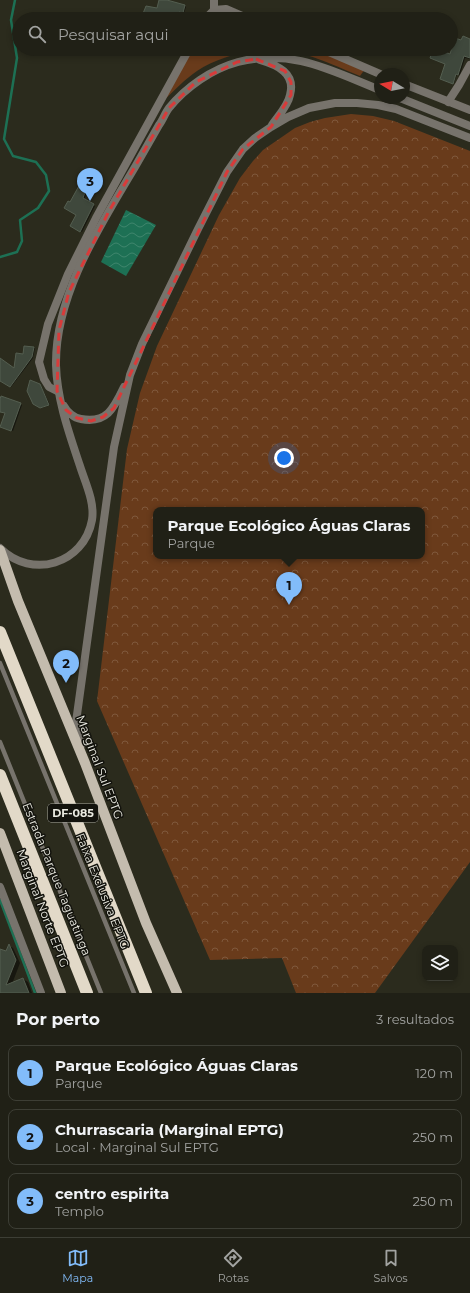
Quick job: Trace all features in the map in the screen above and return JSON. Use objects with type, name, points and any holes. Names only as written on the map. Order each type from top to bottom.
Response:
[{"type":"highway","name":"DF-085","points":[[0,632],[146,993]]},
{"type":"highway","name":"Estrada Parque Taguatinga","points":[[0,775],[88,993]]},
{"type":"main road","name":"Marginal Sul EPTG","points":[[0,549],[18,601],[85,763],[143,916],[177,993]]},
{"type":"main road","name":"Marginal Norte EPTG","points":[[0,833],[61,993]]},
{"type":"street","points":[[214,0],[214,10],[226,9],[233,12]]},
{"type":"street","points":[[185,56],[96,218],[68,274],[48,324],[39,362],[44,379],[49,387],[57,390],[66,410],[77,418],[91,421],[103,417],[114,408],[130,375],[142,344],[227,172],[243,149],[255,138],[288,117],[309,108],[334,103],[378,105],[396,109],[470,138]]},
{"type":"street","points":[[338,56],[374,71]]},
{"type":"street","points":[[0,549],[17,560],[31,564],[45,565],[72,555],[81,546],[89,532],[93,517],[90,496],[57,390],[56,363],[59,330],[69,292],[108,213],[169,108],[196,82],[216,71],[237,62],[274,57],[295,59],[316,65],[374,88]]},
{"type":"street","points":[[256,59],[271,63],[285,71],[291,82],[290,95],[286,105],[271,127]]},
{"type":"street","points":[[448,102],[470,64]]},
{"type":"street","points":[[410,86],[470,110]]},
{"type":"street","points":[[410,102],[470,126]]},
{"type":"street","points":[[85,763],[76,722],[114,447],[130,375]]},
{"type":"street","points":[[0,887],[41,993]]},
{"type":"lane","name":"Faixa Exclusiva EPTG","points":[[0,663],[134,993]]},
{"type":"lane","points":[[0,742],[101,993]]},
{"type":"highlighted area","points":[[256,59],[285,71],[291,82],[291,95],[271,127],[243,149],[227,172],[114,408],[103,417],[91,421],[77,418],[66,410],[57,391],[59,330],[69,292],[108,213],[169,108],[196,82],[237,62]]},
{"type":"green space","points":[[186,56],[232,56],[209,64],[197,71],[163,101]]},
{"type":"green space","points":[[310,56],[334,56],[365,69],[360,76]]},
{"type":"green space","points":[[351,114],[373,116],[394,121],[470,151],[470,862],[375,993],[296,993],[282,958],[210,960],[97,701],[127,449],[140,393],[157,346],[219,215],[240,178],[263,150],[295,128],[310,122]]},
{"type":"water","points":[[126,210],[156,225],[126,276],[101,262]]},
{"type":"building","points":[[159,0],[167,0],[185,5],[183,12],[144,12],[146,6],[157,8]]},
{"type":"building","points":[[463,36],[470,39],[470,58],[464,56],[458,75],[456,74],[453,84],[440,79],[445,64],[430,58],[431,56],[458,56],[458,39],[461,40]]},
{"type":"building","points":[[80,184],[87,187],[83,198],[94,204],[80,232],[70,226],[76,215],[64,208],[68,201],[70,202]]},
{"type":"building","points":[[24,346],[34,347],[32,357],[10,387],[0,381],[0,358],[14,368],[16,353],[23,354]]},
{"type":"building","points":[[30,380],[40,384],[49,405],[40,408],[33,404],[27,391]]},
{"type":"building","points":[[1,396],[21,403],[11,431],[0,427],[5,413],[0,412]]},
{"type":"building","points":[[9,944],[16,960],[6,985],[23,978],[29,993],[0,993],[0,949],[6,951]]},
{"type":"waterway","points":[[13,12],[15,0]]},
{"type":"waterway","points":[[12,15],[12,26]]},
{"type":"waterway","points":[[0,257],[17,252],[22,241],[20,220],[38,208],[49,191],[46,175],[36,162],[13,156],[4,139],[17,56]]},
{"type":"waterway","points":[[0,900],[35,993]]},
{"type":"place","name":"centro espirita","points":[[90,201]]},
{"type":"place","name":"Parque Ecológico Águas Claras","points":[[289,605]]},
{"type":"place","name":"Churrascaria (Marginal EPTG)","points":[[66,683]]}]
